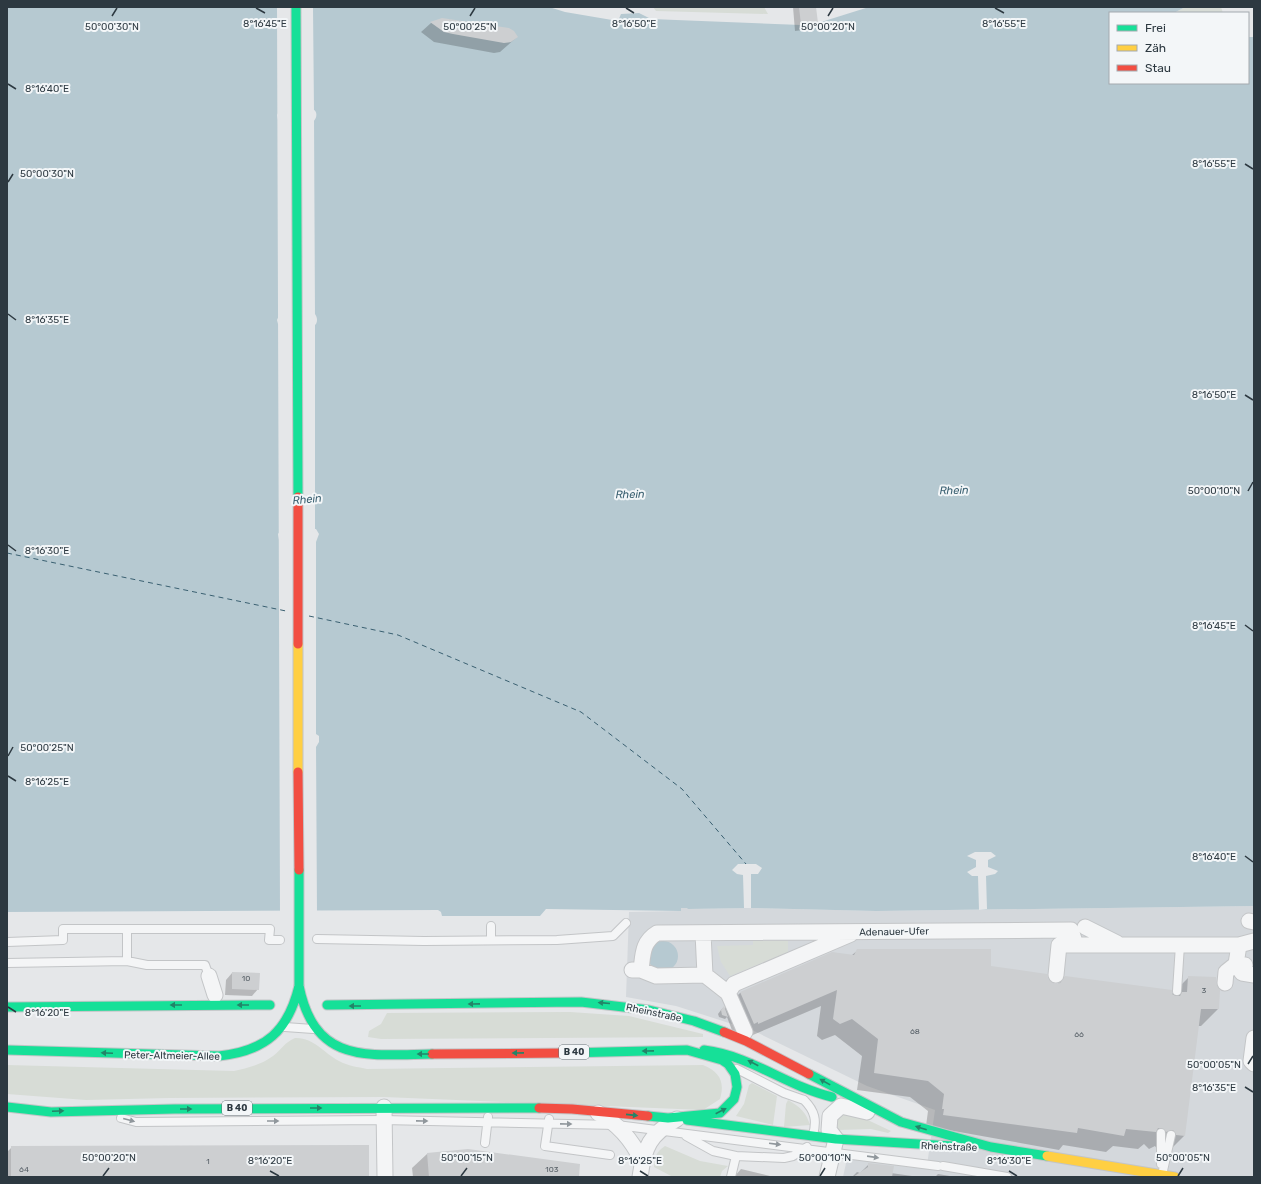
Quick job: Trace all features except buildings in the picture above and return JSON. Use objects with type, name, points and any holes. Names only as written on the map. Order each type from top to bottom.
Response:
[{"type":"main road","name":"B 40","points":[[296,7],[299,986]]},
{"type":"main road","name":"Peter-Altmeier-Allee","points":[[9,1050],[231,1056],[255,1049],[265,1043],[282,1027],[294,1007],[299,986]]},
{"type":"main road","name":"Rheinstraße","points":[[299,986],[304,1007],[318,1030],[330,1041],[343,1049],[356,1053],[687,1050],[715,1057],[728,1064],[735,1074],[737,1087],[734,1100],[726,1109],[714,1115],[673,1118]]},
{"type":"main road","name":"Rheinstraße","points":[[327,1005],[383,1006],[581,1002],[649,1010],[694,1022],[746,1041],[901,1122],[991,1147],[1161,1176],[1175,1177]]},
{"type":"main road","points":[[7,1007],[270,1005]]},
{"type":"main road","points":[[687,1050],[712,1050],[729,1053],[805,1089],[824,1096],[859,1101]]},
{"type":"main road","name":"B 40","points":[[7,1107],[24,1110],[383,1113]]},
{"type":"main road","name":"Rheinstraße","points":[[383,1113],[490,1107],[551,1109],[673,1118],[812,1137],[835,1145],[991,1147]]},
{"type":"main road","points":[[7,1115],[24,1110]]},
{"type":"street","points":[[1085,927],[1117,944]]},
{"type":"street","name":"Adenauer-Ufer","points":[[705,975],[656,976],[637,970],[644,947],[650,937],[657,933],[1071,930],[1076,945]]},
{"type":"street","points":[[731,989],[858,932]]},
{"type":"street","points":[[702,933],[705,975],[731,989],[745,1032]]},
{"type":"street","points":[[1056,975],[1059,945],[1239,945],[1254,941]]},
{"type":"street","points":[[1239,945],[1236,964],[1242,973],[1253,982]]},
{"type":"street","points":[[1225,983],[1226,972],[1236,964],[1254,965]]},
{"type":"street","points":[[209,976],[215,995]]},
{"type":"street","points":[[1254,1038],[1251,1061],[1254,1064]]},
{"type":"street","points":[[827,1177],[835,1145],[829,1130],[829,1120],[832,1112],[840,1106]]},
{"type":"street","name":"Rheinstraße","points":[[840,1106],[901,1122]]},
{"type":"street","points":[[596,1112],[617,1125],[632,1143],[642,1161]]},
{"type":"street","points":[[383,1113],[385,1177]]},
{"type":"street","points":[[640,1177],[642,1161],[650,1140],[673,1118]]},
{"type":"lane","points":[[317,939],[424,941],[557,940],[613,936],[626,923]]},
{"type":"lane","points":[[491,926],[491,940]]},
{"type":"lane","points":[[7,942],[63,940],[63,929],[270,929],[269,940],[280,940]]},
{"type":"lane","points":[[127,929],[127,961]]},
{"type":"lane","points":[[1177,991],[1180,945]]},
{"type":"lane","points":[[7,963],[127,961],[147,965],[205,965],[209,976]]},
{"type":"lane","points":[[282,1027],[318,1030]]},
{"type":"lane","name":"Rheinstraße","points":[[728,1064],[745,1074],[804,1100],[840,1106]]},
{"type":"lane","points":[[804,1100],[815,1114],[815,1126],[812,1137],[806,1148]]},
{"type":"lane","points":[[485,1143],[490,1107]]},
{"type":"lane","points":[[551,1109],[545,1146],[610,1155]]},
{"type":"lane","points":[[91,1110],[136,1122],[383,1113]]},
{"type":"lane","name":"Rheinstraße","points":[[383,1113],[488,1122],[617,1125],[686,1135],[806,1148],[835,1145],[941,1166],[1007,1177]]},
{"type":"lane","points":[[1161,1133],[1161,1176]]},
{"type":"lane","name":"Rheinstraße","points":[[686,1135],[714,1151],[736,1156],[784,1158],[793,1156],[806,1148]]},
{"type":"lane","points":[[1161,1176],[1171,1135]]},
{"type":"lane","points":[[731,1177],[736,1156]]},
{"type":"shaded area","points":[[653,7],[764,7],[768,14],[656,11]]},
{"type":"shaded area","points":[[1185,7],[1221,7],[1223,12],[1176,12]]},
{"type":"shaded area","points":[[1254,906],[1254,1177],[843,1177],[848,1154],[927,1165],[935,1110],[867,1086],[754,1031],[676,1006],[626,997],[629,912],[681,911],[681,908],[688,907],[688,909],[751,908],[876,911]]},
{"type":"shaded area","points":[[753,940],[788,941],[788,952],[730,976],[721,962],[717,946],[753,945]]},
{"type":"shaded area","points":[[570,1012],[629,1016],[703,1034],[703,1037],[381,1039],[368,1037],[369,1031],[381,1024],[387,1013]]},
{"type":"shaded area","points":[[295,1038],[301,1038],[313,1043],[342,1063],[367,1069],[703,1065],[717,1074],[720,1078],[722,1088],[720,1099],[703,1110],[384,1097],[86,1100],[7,1094],[7,1065],[234,1071],[264,1062]]},
{"type":"shaded area","points":[[752,1083],[777,1096],[773,1125],[736,1116],[744,1104],[749,1085]]},
{"type":"shaded area","points":[[788,1100],[802,1110],[810,1125],[784,1127],[786,1104]]},
{"type":"shaded area","points":[[844,1113],[855,1114],[891,1131],[888,1133],[871,1129],[838,1130],[838,1120]]},
{"type":"shaded area","points":[[665,1146],[700,1161],[728,1166],[722,1171],[720,1177],[673,1177],[654,1167],[656,1155]]},
{"type":"water","name":"Rhein","points":[[7,7],[549,7],[565,12],[618,21],[621,14],[639,13],[651,19],[801,25],[818,23],[869,7],[1185,7],[1176,12],[1109,12],[1109,84],[1249,84],[1249,37],[1254,37],[1254,906],[876,911],[751,908],[681,908],[681,911],[546,909],[540,916],[442,916],[441,912],[438,910],[7,912]],"holes":[[[280,109],[313,109],[316,112],[316,115],[313,122],[278,120],[277,115]],[[280,313],[314,313],[317,320],[314,326],[278,324],[277,320]],[[316,529],[319,534],[316,542],[281,543],[279,540],[278,534],[281,530]],[[283,734],[316,734],[319,736],[319,742],[316,747],[283,747],[281,744]]]},
{"type":"water","points":[[663,941],[669,942],[677,950],[677,962],[669,970],[663,971],[657,970],[649,962],[648,956],[649,950],[657,942]]},
{"type":"pier","points":[[277,7],[313,7],[314,112],[281,111],[279,115],[281,120],[313,120],[314,118],[315,317],[281,315],[279,320],[281,324],[315,322],[315,531],[281,532],[280,536],[282,541],[316,540],[316,736],[284,736],[282,742],[284,746],[316,744],[317,914],[280,914]]},
{"type":"pier","points":[[975,852],[991,852],[996,856],[988,860],[988,867],[998,871],[995,874],[986,876],[987,909],[979,910],[978,876],[972,876],[967,872],[976,867],[976,860],[967,856]]},
{"type":"pier","points":[[738,864],[756,864],[762,868],[758,874],[751,874],[751,908],[744,908],[743,875],[737,874],[732,870]]},
{"type":"ferry route","points":[[7,553],[286,611]]},
{"type":"ferry route","points":[[309,616],[398,635],[581,712],[682,789],[746,864]]},
{"type":"traffic: fast","points":[[296,7],[298,497]]},
{"type":"traffic: fast","points":[[299,870],[299,986]]},
{"type":"traffic: fast","points":[[7,1050],[219,1056],[235,1053],[262,1044],[281,1027],[294,1002],[299,986]]},
{"type":"traffic: fast","points":[[299,986],[307,1012],[318,1030],[331,1042],[348,1050],[366,1054],[432,1054]]},
{"type":"traffic: fast","points":[[327,1005],[581,1002],[649,1010],[694,1021],[724,1032]]},
{"type":"traffic: fast","points":[[7,1007],[270,1005]]},
{"type":"traffic: fast","points":[[566,1053],[687,1050],[722,1060],[728,1064],[735,1074],[737,1087],[734,1099],[720,1113],[668,1118],[648,1116]]},
{"type":"traffic: fast","points":[[704,1050],[738,1058],[799,1086],[832,1097]]},
{"type":"traffic: fast","points":[[809,1074],[901,1122],[991,1147],[1047,1156]]},
{"type":"traffic: fast","points":[[7,1107],[51,1112],[174,1109],[539,1108]]},
{"type":"traffic: fast","points":[[687,1120],[836,1139],[952,1146]]},
{"type":"traffic: slow","points":[[298,644],[298,772]]},
{"type":"traffic: slow","points":[[1047,1156],[1175,1177]]},
{"type":"traffic: jam","points":[[298,497],[298,644]]},
{"type":"traffic: jam","points":[[298,772],[299,870]]},
{"type":"traffic: jam","points":[[724,1032],[746,1041],[809,1074]]},
{"type":"traffic: jam","points":[[432,1054],[566,1053]]},
{"type":"traffic: jam","points":[[539,1108],[572,1109],[648,1116]]}]
